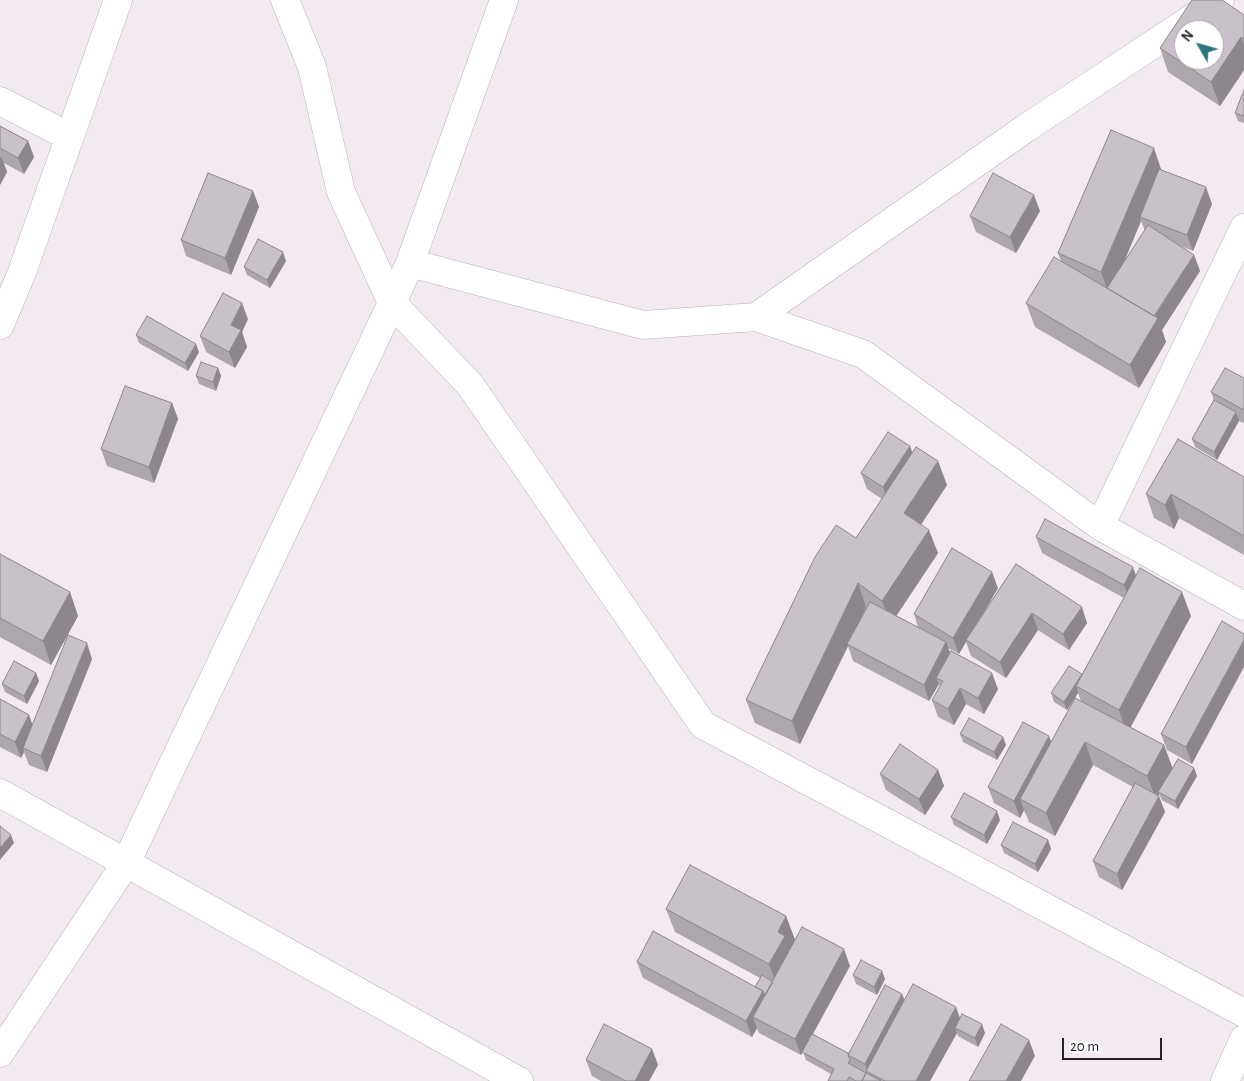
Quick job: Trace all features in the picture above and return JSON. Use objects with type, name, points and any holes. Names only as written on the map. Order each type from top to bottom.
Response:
[{"type":"street","points":[[0,325],[22,272],[68,136],[118,0]]},
{"type":"street","points":[[285,0],[312,67],[342,192],[392,303],[471,386],[703,725],[1244,1012]]},
{"type":"street","points":[[0,1053],[126,863],[410,263],[504,0]]},
{"type":"street","points":[[756,317],[1026,128],[1220,0]]},
{"type":"street","points":[[0,101],[68,136]]},
{"type":"street","points":[[1100,526],[1244,228]]},
{"type":"street","points":[[410,263],[643,325],[756,317],[863,354],[1100,526],[1244,606]]},
{"type":"street","points":[[0,793],[519,1081]]},
{"type":"street","points":[[1225,1081],[1244,1039]]},
{"type":"building","points":[[1192,0],[1222,0],[1244,15],[1244,39],[1241,37],[1224,62],[1224,20],[1179,20]]},
{"type":"building","points":[[1174,27],[1174,57],[1160,48]]},
{"type":"building","points":[[1193,70],[1219,70],[1211,82]]},
{"type":"building","points":[[1244,90],[1244,116],[1235,113]]},
{"type":"building","points":[[0,126],[28,141],[18,158],[0,148]]},
{"type":"building","points":[[1111,130],[1154,148],[1101,272],[1058,253]]},
{"type":"building","points":[[1159,169],[1206,187],[1187,235],[1140,217]]},
{"type":"building","points":[[208,173],[253,191],[225,258],[181,240]]},
{"type":"building","points":[[993,173],[1034,195],[1010,237],[970,216]]},
{"type":"building","points":[[1148,225],[1194,255],[1154,316],[1107,288]]},
{"type":"building","points":[[258,239],[283,252],[267,280],[244,267]]},
{"type":"building","points":[[1054,257],[1158,318],[1130,365],[1026,303]]},
{"type":"building","points":[[223,293],[242,303],[231,325],[241,330],[229,352],[200,336]]},
{"type":"building","points":[[147,316],[196,344],[185,363],[136,335]]},
{"type":"building","points":[[201,362],[218,368],[213,382],[196,376]]},
{"type":"building","points":[[1225,368],[1244,378],[1244,410],[1211,392]]},
{"type":"building","points":[[125,386],[172,403],[149,467],[101,449]]},
{"type":"building","points":[[1214,400],[1236,412],[1214,452],[1192,439]]},
{"type":"building","points":[[888,432],[910,446],[883,487],[861,473]]},
{"type":"building","points":[[1178,439],[1244,477],[1244,536],[1171,494],[1165,505],[1146,494]]},
{"type":"building","points":[[916,447],[938,461],[904,513],[929,530],[882,601],[858,583],[792,721],[746,700],[815,557],[836,525],[856,538]]},
{"type":"building","points":[[1045,519],[1133,567],[1124,585],[1036,537]]},
{"type":"building","points":[[952,548],[992,572],[953,638],[914,614]]},
{"type":"building","points":[[0,554],[70,592],[43,641],[0,618]]},
{"type":"building","points":[[1016,564],[1082,607],[1063,634],[1032,613],[1000,662],[966,640]]},
{"type":"building","points":[[1140,568],[1182,592],[1119,710],[1076,686]]},
{"type":"building","points":[[870,602],[946,642],[924,685],[847,644]]},
{"type":"building","points":[[1222,621],[1244,634],[1244,640],[1186,747],[1161,734]]},
{"type":"building","points":[[68,635],[87,643],[41,756],[23,748]]},
{"type":"building","points":[[951,651],[992,673],[978,698],[960,688],[948,709],[932,700],[943,681],[936,678]]},
{"type":"building","points":[[14,661],[36,673],[24,696],[2,684]]},
{"type":"building","points":[[1069,666],[1082,674],[1064,702],[1051,693]]},
{"type":"building","points":[[1075,698],[1164,745],[1147,776],[1085,742],[1046,813],[1020,799]]},
{"type":"building","points":[[0,699],[29,715],[15,742],[0,734]]},
{"type":"building","points":[[969,718],[1003,737],[994,752],[960,734]]},
{"type":"building","points":[[1023,722],[1049,736],[1014,801],[988,787]]},
{"type":"building","points":[[900,744],[938,770],[919,799],[880,774]]},
{"type":"building","points":[[1178,759],[1194,768],[1175,801],[1158,792]]},
{"type":"building","points":[[1135,783],[1159,796],[1117,874],[1093,861]]},
{"type":"building","points":[[964,793],[997,811],[984,835],[951,817]]},
{"type":"building","points":[[1013,822],[1048,840],[1035,864],[1001,845]]},
{"type":"building","points":[[0,826],[11,835],[0,848]]},
{"type":"building","points":[[690,865],[786,916],[778,932],[785,936],[769,964],[666,909]]},
{"type":"building","points":[[802,927],[844,949],[795,1039],[753,1017]]},
{"type":"building","points":[[653,931],[763,991],[746,1021],[637,962]]},
{"type":"building","points":[[861,960],[882,971],[874,987],[853,975]]},
{"type":"building","points":[[762,975],[773,982],[765,996],[763,991],[755,987]]},
{"type":"building","points":[[913,984],[956,1007],[916,1081],[885,1081],[866,1071]]},
{"type":"building","points":[[885,985],[902,994],[865,1064],[848,1055]]},
{"type":"building","points":[[962,1014],[982,1024],[975,1038],[955,1028]]},
{"type":"building","points":[[604,1024],[652,1049],[635,1081],[626,1081],[586,1060]]},
{"type":"building","points":[[1001,1024],[1029,1040],[1006,1081],[969,1081]]},
{"type":"building","points":[[812,1034],[848,1053],[850,1060],[848,1063],[866,1073],[862,1081],[856,1081],[849,1077],[847,1081],[828,1081],[834,1069],[802,1052]]},
{"type":"building","points":[[866,1073],[881,1081],[862,1081]]}]
